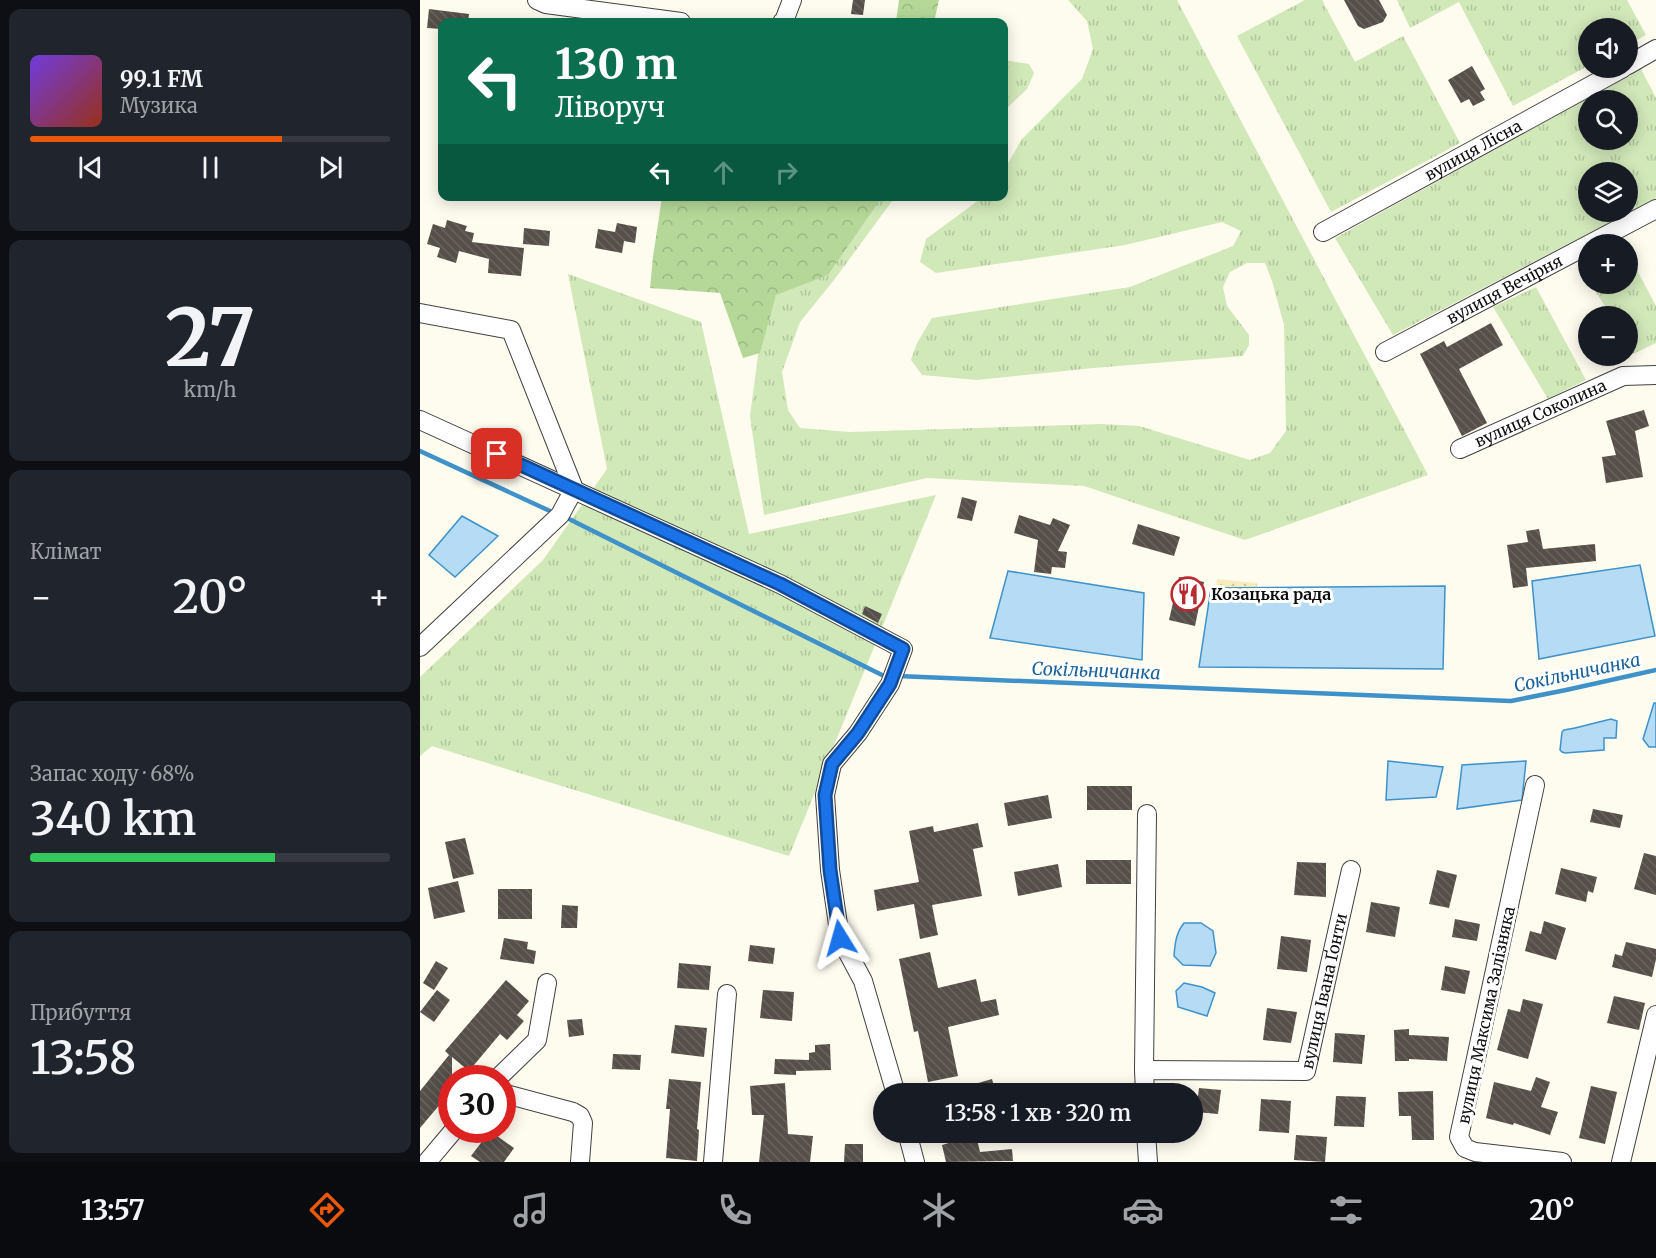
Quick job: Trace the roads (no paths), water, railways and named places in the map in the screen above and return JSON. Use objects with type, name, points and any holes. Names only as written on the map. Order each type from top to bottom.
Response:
[{"type":"street","points":[[537,0],[546,4],[651,18]]},
{"type":"street","points":[[785,18],[792,0]]},
{"type":"street","points":[[1638,59],[1656,49]]},
{"type":"street","name":"вулиця Лісна","points":[[1323,232],[1605,78]]},
{"type":"street","name":"вулиця Вечірня","points":[[1385,352],[1656,209]]},
{"type":"street","points":[[420,313],[511,330],[574,489],[560,515],[420,647]]},
{"type":"street","name":"вулиця Соколина","points":[[1460,449],[1623,376],[1656,375]]},
{"type":"street","points":[[420,420],[780,584],[903,649],[892,679],[858,733],[832,764],[825,795],[830,870],[840,938],[863,981],[893,1083]]},
{"type":"street","name":"вулиця Максима Залізняка","points":[[1535,784],[1460,1137],[1465,1148],[1475,1152],[1562,1162]]},
{"type":"street","points":[[1145,1083],[1147,814]]},
{"type":"street","name":"вулиця Івана Ґонти","points":[[1144,1070],[1306,1071],[1351,870]]},
{"type":"street","points":[[511,1065],[537,1040],[547,983]]},
{"type":"street","points":[[713,1162],[727,993]]},
{"type":"street","points":[[1621,1162],[1656,1015]]},
{"type":"street","points":[[516,1097],[573,1112],[580,1116],[583,1124],[580,1162]]},
{"type":"street","points":[[426,1162],[443,1143]]},
{"type":"street","points":[[910,1143],[915,1162]]},
{"type":"street","points":[[1147,1143],[1148,1162]]},
{"type":"water","points":[[462,516],[498,536],[455,577],[429,555]]},
{"type":"water","points":[[1640,565],[1655,636],[1539,659],[1532,581]]},
{"type":"water","points":[[1008,571],[1144,593],[1142,660],[990,638]]},
{"type":"water","points":[[1445,586],[1443,669],[1199,667],[1211,588]]},
{"type":"water","points":[[1654,703],[1656,703],[1656,747],[1649,747],[1643,739]]},
{"type":"water","points":[[1611,719],[1617,721],[1616,738],[1604,738],[1604,750],[1565,753],[1560,750],[1564,730]]},
{"type":"water","points":[[1388,761],[1443,767],[1436,797],[1386,800]]},
{"type":"water","points":[[1526,761],[1522,800],[1457,809],[1462,765]]},
{"type":"water","points":[[1184,923],[1201,923],[1213,931],[1216,953],[1210,966],[1183,965],[1174,956],[1176,938]]},
{"type":"water","points":[[1184,983],[1215,993],[1207,1016],[1178,1007],[1176,991]]},
{"type":"waterway","name":"Сокільничанка","points":[[420,451],[550,511]]},
{"type":"waterway","name":"Сокільничанка","points":[[569,519],[884,676],[890,676]]},
{"type":"waterway","name":"Сокільничанка","points":[[898,676],[1511,701],[1656,670]]},
{"type":"place","name":"Козацька рада","points":[[1188,594]]}]
